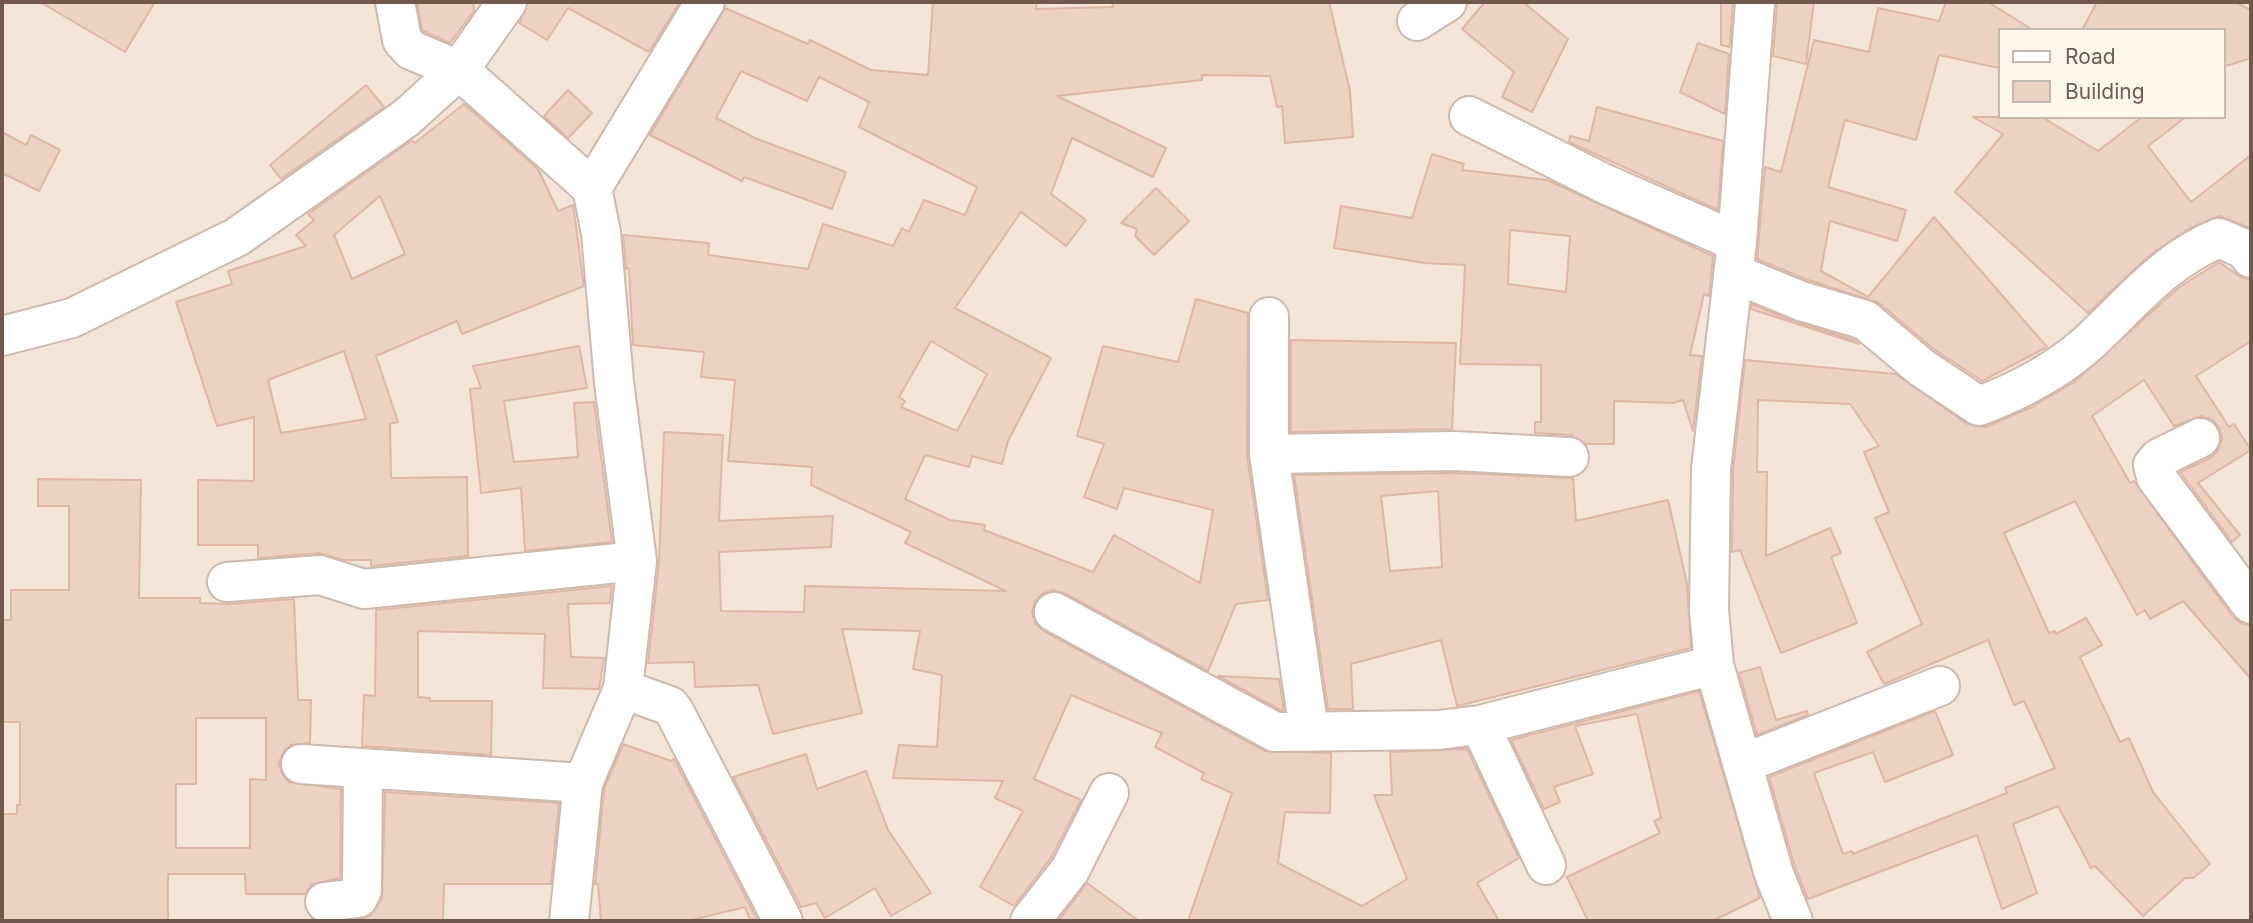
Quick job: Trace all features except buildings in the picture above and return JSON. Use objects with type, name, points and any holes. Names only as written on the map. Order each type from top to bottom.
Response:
[{"type":"street","points":[[395,2],[402,40],[411,50],[459,70],[592,188],[601,233],[614,382],[637,561],[623,689],[583,783],[569,921]]},
{"type":"street","points":[[2,337],[72,318],[237,237],[406,118],[459,70],[508,2]]},
{"type":"street","points":[[592,188],[705,2]]},
{"type":"street","points":[[1755,2],[1735,258],[1711,469],[1709,611],[1714,665],[1774,874],[1793,921]]},
{"type":"street","points":[[1469,116],[1605,184],[1735,258],[1801,300],[1865,320],[1922,368],[1979,406],[2026,388],[2083,347],[2170,264],[2195,247],[2219,238],[2244,248],[2251,258]]},
{"type":"street","points":[[1269,317],[1269,454],[1309,731]]},
{"type":"street","points":[[2200,438],[2159,458],[2153,465],[2156,477],[2251,604]]},
{"type":"street","points":[[1269,454],[1454,451],[1569,457]]},
{"type":"street","points":[[227,582],[320,575],[364,589],[637,561]]},
{"type":"street","points":[[1054,612],[1275,732],[1438,730],[1480,725],[1714,665]]},
{"type":"street","points":[[1742,764],[1940,686]]},
{"type":"street","points":[[623,689],[670,706],[674,711],[783,921]]},
{"type":"street","points":[[1480,725],[1546,866]]},
{"type":"street","points":[[301,764],[583,783]]},
{"type":"street","points":[[326,902],[350,901],[358,898],[362,890],[363,769]]},
{"type":"street","points":[[1030,921],[1070,870],[1109,793]]},
{"type":"shaded area","points":[[2,2],[2251,2],[2251,921],[2,921]]}]
